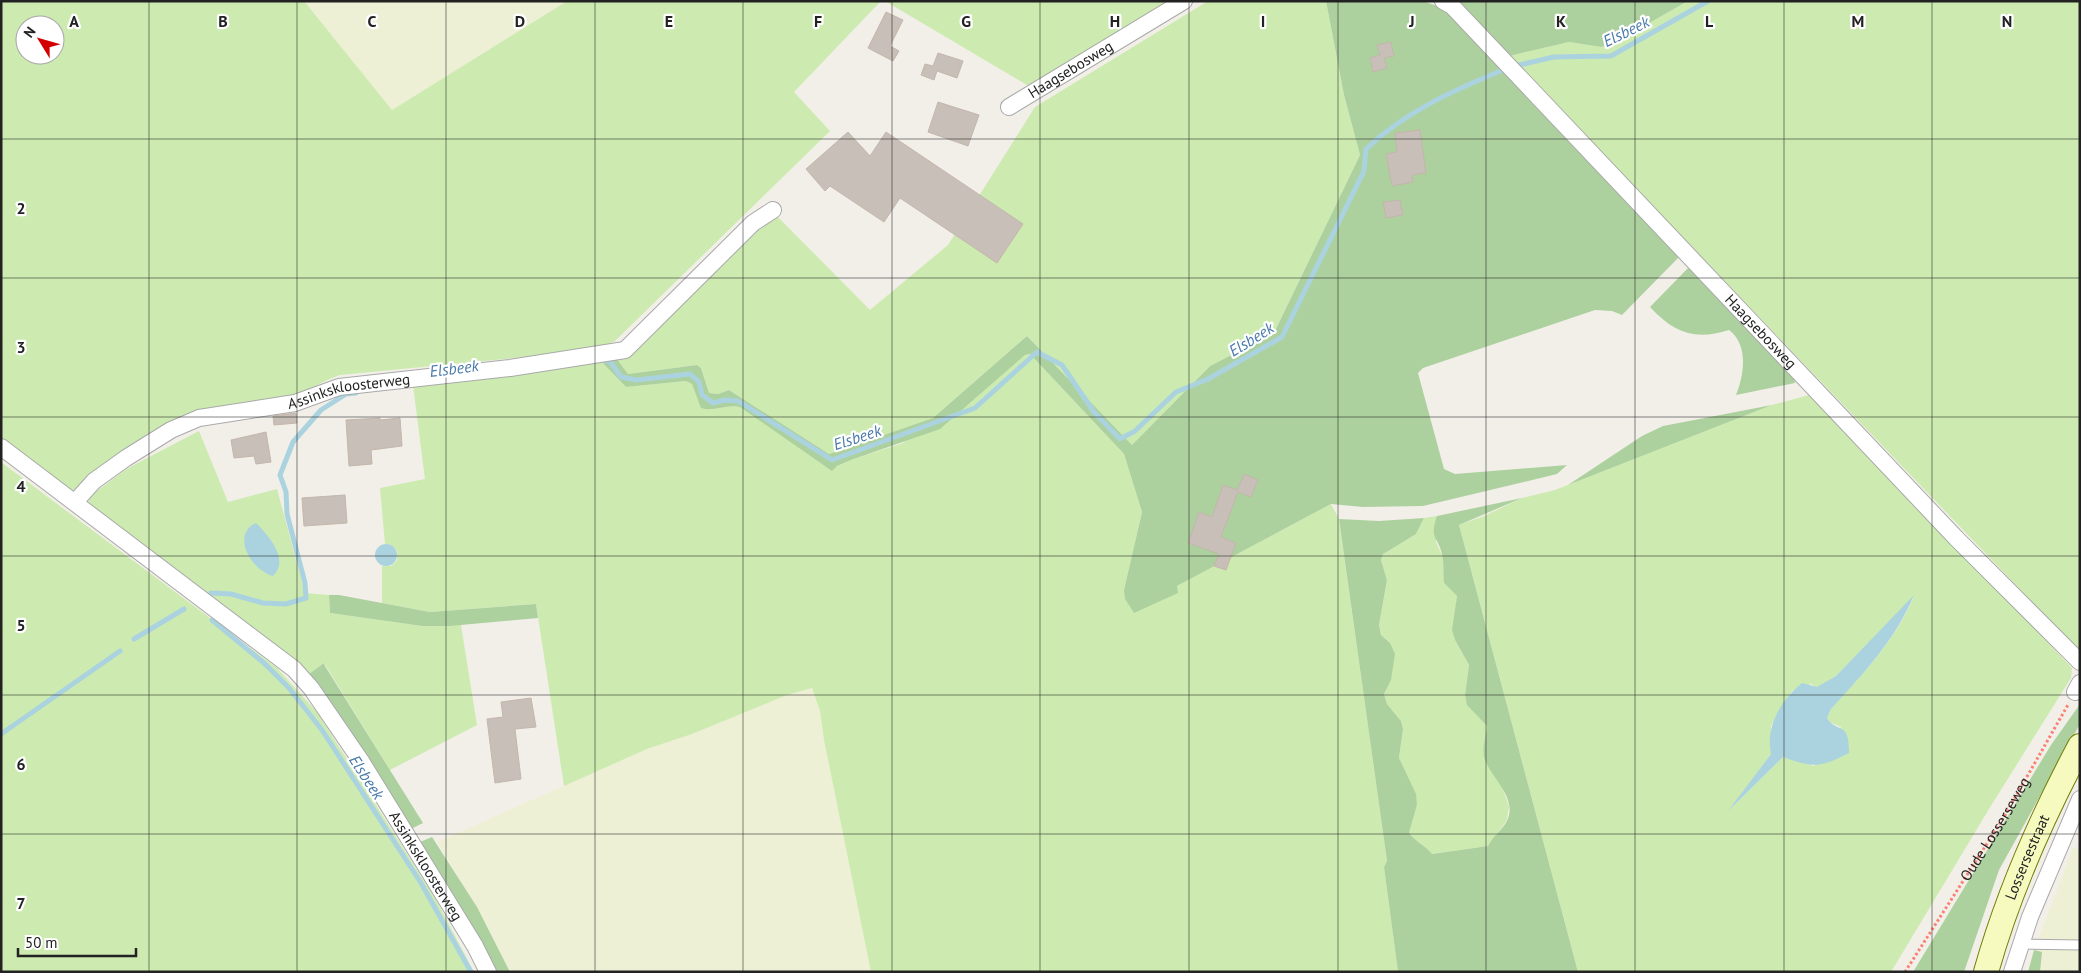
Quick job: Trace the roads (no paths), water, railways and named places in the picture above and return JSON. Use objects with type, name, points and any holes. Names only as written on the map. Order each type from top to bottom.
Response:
[{"type":"main road","name":"Lossersestraat","points":[[1986,972],[1996,937],[2046,813],[2080,746]]},
{"type":"street","name":"Haagsebosweg","points":[[1009,107],[1184,1]]},
{"type":"street","name":"Haagsebosweg","points":[[1443,1],[1452,6],[1956,538],[2080,662]]},
{"type":"street","name":"Assinkskloosterweg","points":[[75,502],[94,481],[126,458],[171,430],[199,418],[242,409],[295,402],[339,387],[510,368],[625,350],[754,223],[773,210]]},
{"type":"street","name":"Assinkskloosterweg","points":[[1,447],[205,600],[300,675],[361,761],[475,946],[488,972]]},
{"type":"street","name":"Lossersestraat","points":[[2012,972],[2056,850],[2080,799]]},
{"type":"lane","points":[[2021,944],[2080,945]]},
{"type":"water","points":[[256,523],[272,541],[279,556],[278,570],[273,576],[265,573],[258,567],[247,552],[244,544],[248,529]]},
{"type":"water","points":[[386,544],[394,547],[397,555],[394,563],[386,566],[378,563],[375,555],[378,547]]},
{"type":"water","points":[[1914,595],[1907,611],[1888,641],[1867,669],[1831,709],[1827,718],[1835,726],[1845,731],[1849,742],[1849,753],[1816,765],[1783,757],[1728,811],[1771,754],[1770,734],[1776,715],[1787,697],[1802,683],[1817,687],[1836,676]]},
{"type":"waterway","name":"Elsbeek","points":[[1519,65],[1554,57],[1611,56],[1708,1]]},
{"type":"waterway","name":"Elsbeek","points":[[605,361],[609,360],[621,377],[636,380],[690,374],[699,382],[702,395],[713,403],[725,400],[738,401],[832,460],[975,408],[1037,352],[1062,365],[1094,412],[1120,439],[1135,431],[1176,392],[1208,379],[1282,337],[1364,171],[1366,149],[1397,124],[1431,103],[1503,70]]},
{"type":"waterway","name":"Elsbeek","points":[[211,593],[231,594],[263,603],[286,604],[306,598],[305,583],[287,514],[286,492],[280,475],[293,442],[321,410],[346,394],[356,393]]},
{"type":"waterway","points":[[134,639],[184,609]]},
{"type":"waterway","name":"Elsbeek","points":[[212,620],[264,663],[289,688],[322,730],[421,883],[471,972]]},
{"type":"waterway","points":[[1,734],[120,651]]}]
